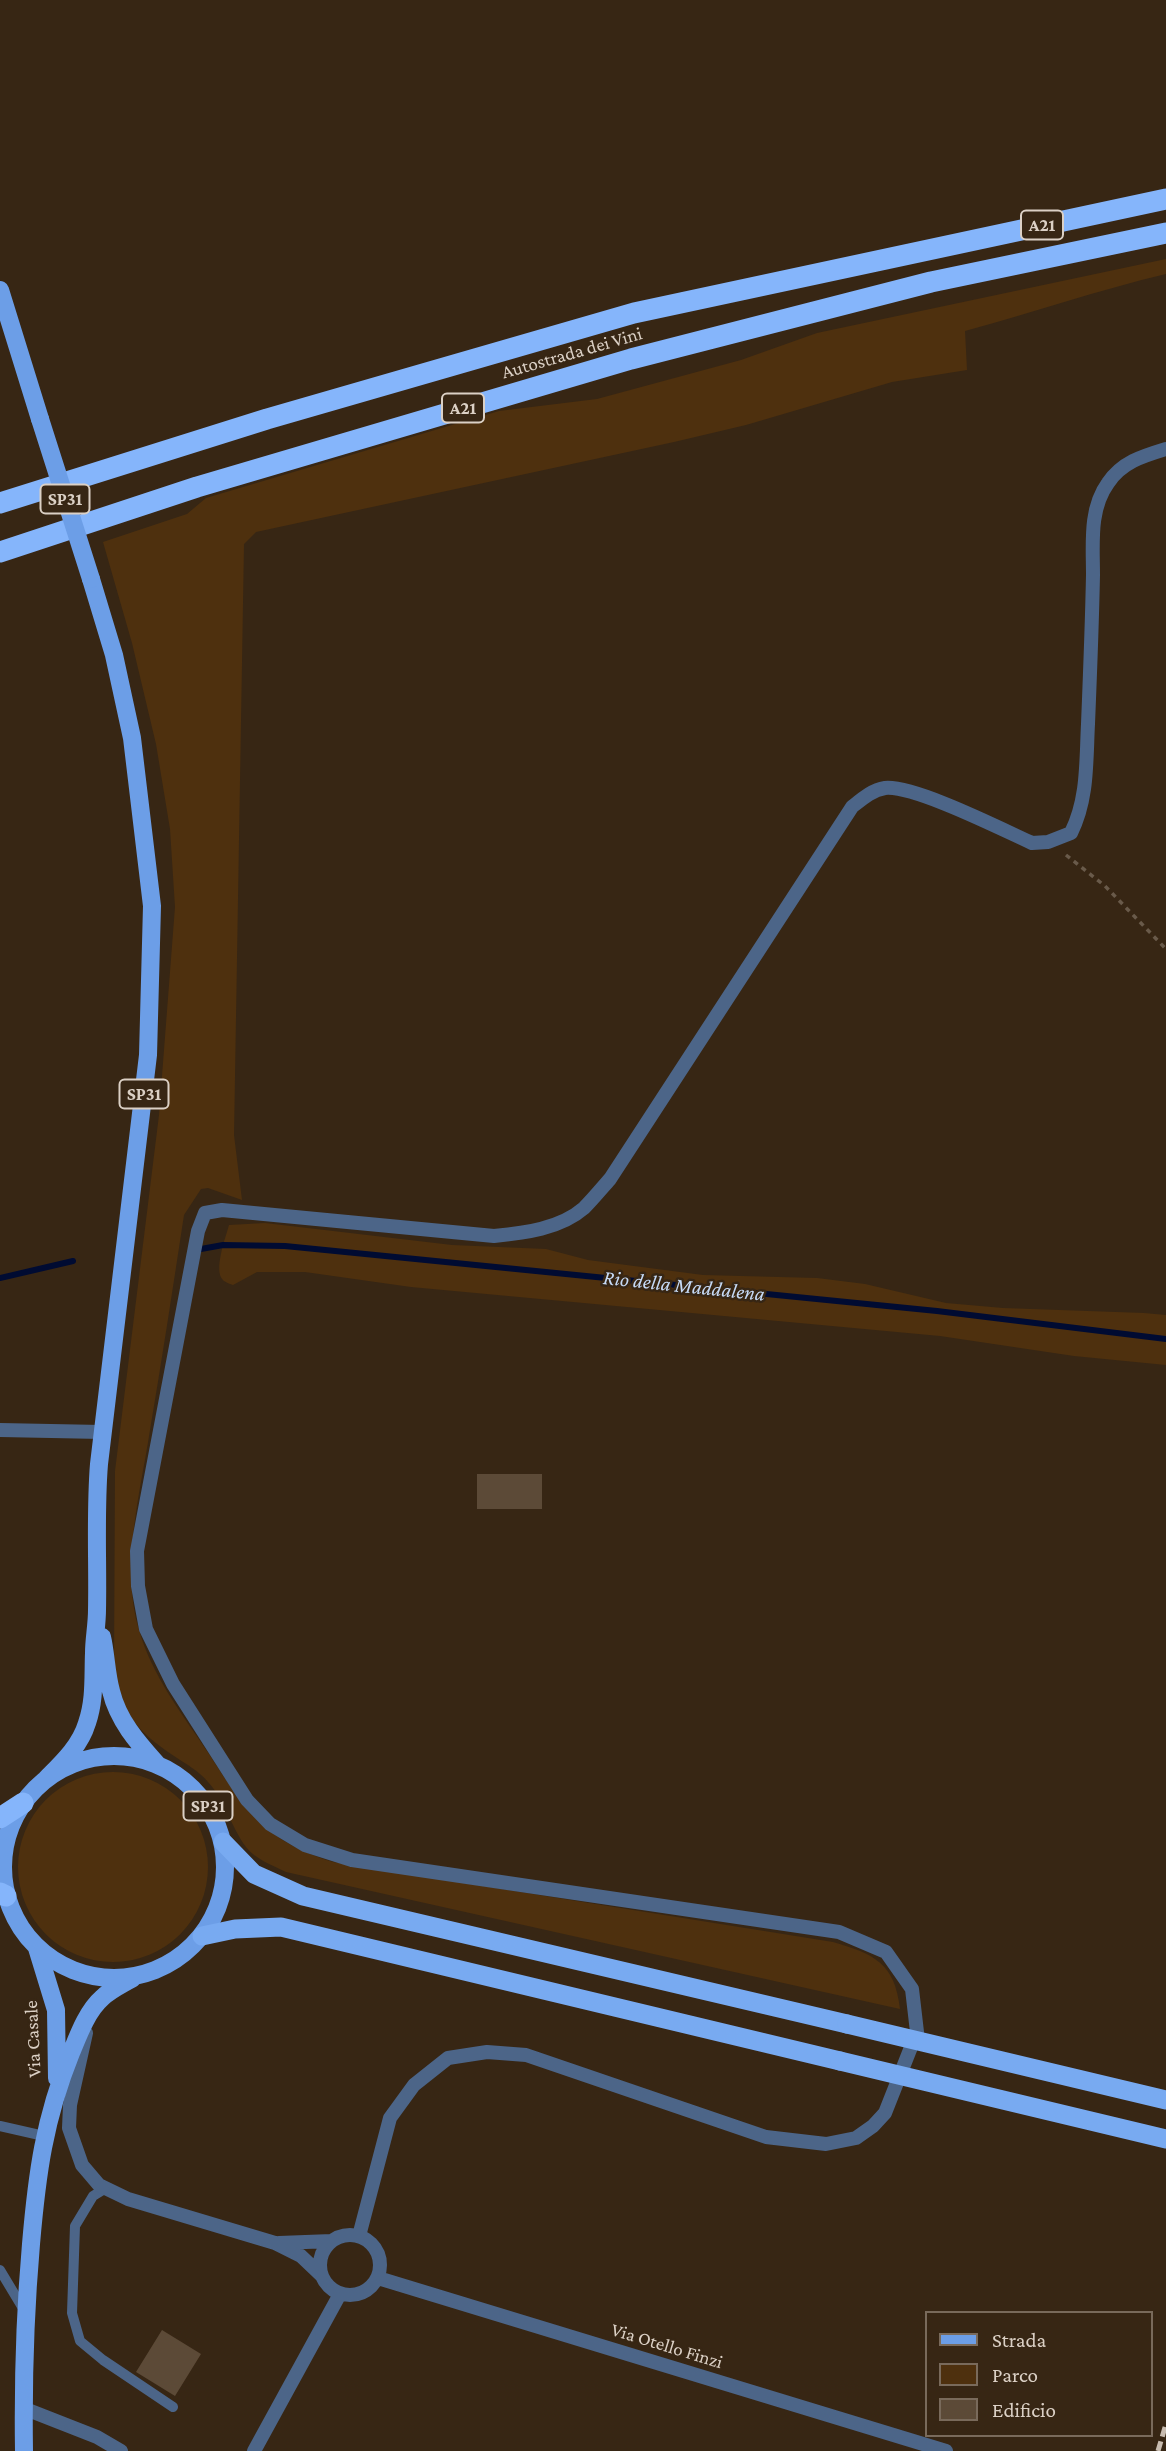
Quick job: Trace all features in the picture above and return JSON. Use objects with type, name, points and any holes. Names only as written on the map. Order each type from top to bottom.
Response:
[{"type":"highway","name":"Autostrada dei Vini","points":[[0,503],[254,424],[634,313],[1166,200]]},
{"type":"highway","name":"Autostrada dei Vini","points":[[0,552],[197,487],[631,359],[931,282],[1166,233]]},
{"type":"highway","points":[[0,1818],[23,1803]]},
{"type":"highway","points":[[223,1842],[254,1874],[303,1896],[1166,2100]]},
{"type":"highway","points":[[202,1936],[235,1928],[281,1927],[1166,2138]]},
{"type":"main road","name":"SP31","points":[[0,290],[114,655],[132,738],[152,906],[148,1055],[102,1432],[96,1506],[97,1612],[93,1691],[87,1725],[67,1758],[46,1779],[23,1803],[11,1825],[4,1848],[3,1895],[13,1915],[37,1948],[66,1968],[100,1978],[135,1977],[166,1966],[192,1947],[210,1925],[224,1890],[226,1856],[208,1805],[190,1785],[157,1764],[143,1759],[112,1756],[81,1761],[46,1779]]},
{"type":"main road","name":"SP31","points":[[97,1612],[111,1691],[117,1708],[124,1724],[157,1764]]},
{"type":"main road","name":"Via Casale","points":[[37,1948],[56,2010],[57,2088]]},
{"type":"main road","name":"Via Casale","points":[[24,2451],[25,2310],[36,2177],[44,2136],[57,2088],[76,2040],[90,2015],[101,1999],[135,1977]]},
{"type":"street","points":[[359,2236],[390,2118],[414,2085],[449,2058],[486,2052],[526,2055],[766,2137],[826,2144],[856,2138],[885,2113],[917,2032],[912,1989],[886,1952],[839,1932],[352,1860],[304,1845],[271,1824],[247,1800],[173,1684],[146,1629],[138,1586],[137,1551],[198,1231],[205,1213],[222,1210],[494,1236],[527,1233],[556,1224],[583,1209],[610,1179],[852,807],[869,793],[885,788],[908,789],[1032,843],[1048,842],[1071,833],[1081,814],[1085,783],[1091,670],[1094,513],[1107,484],[1121,468],[1133,460],[1166,449]]},
{"type":"street","points":[[0,1430],[102,1432]]},
{"type":"street","points":[[90,2015],[72,2094],[69,2128],[82,2165],[99,2185],[128,2199],[275,2243],[302,2256],[322,2276],[326,2284],[340,2294],[357,2295],[366,2291],[378,2278],[380,2258],[368,2241],[359,2236],[349,2235],[332,2241],[275,2243]]},
{"type":"street","points":[[322,2276],[321,2257],[332,2241]]},
{"type":"street","name":"Via Otello Finzi","points":[[378,2278],[946,2451]]},
{"type":"street","points":[[254,2451],[340,2294]]},
{"type":"street","points":[[23,2408],[97,2437],[121,2451]]},
{"type":"lane","points":[[0,2126],[44,2136]]},
{"type":"lane","points":[[106,2188],[93,2196],[75,2226],[72,2313],[80,2341],[103,2360],[173,2407]]},
{"type":"lane","points":[[0,2270],[25,2310]]},
{"type":"path","points":[[1048,842],[1105,886],[1166,949]]},
{"type":"green space","points":[[1166,259],[1166,274],[965,331],[967,370],[892,382],[746,425],[674,442],[256,532],[244,544],[234,1135],[242,1200],[208,1188],[201,1189],[184,1215],[131,1556],[134,1606],[139,1630],[152,1663],[179,1710],[247,1808],[274,1834],[310,1854],[333,1862],[833,1942],[860,1951],[880,1963],[893,1981],[900,2009],[286,1872],[264,1861],[246,1847],[219,1797],[204,1778],[149,1738],[132,1719],[121,1697],[114,1667],[115,1471],[159,1115],[175,907],[170,829],[156,744],[132,643],[103,542],[187,514],[206,498],[499,411],[597,399],[741,360],[817,333]]},
{"type":"green space","points":[[265,1223],[452,1245],[546,1249],[588,1260],[703,1275],[817,1278],[865,1284],[946,1303],[1166,1315],[1166,1365],[1074,1356],[940,1336],[411,1287],[305,1272],[257,1272],[233,1285],[223,1281],[219,1269],[229,1225]]},
{"type":"green space","points":[[113,1772],[149,1779],[180,1800],[201,1831],[208,1867],[201,1903],[180,1934],[149,1955],[113,1962],[77,1955],[46,1934],[25,1903],[18,1867],[25,1831],[46,1800],[77,1779]]},
{"type":"building","points":[[477,1474],[542,1474],[542,1509],[477,1509]]},
{"type":"building","points":[[162,2330],[201,2354],[175,2396],[136,2372]]},
{"type":"waterway","name":"Rio della Maddalena","points":[[201,1249],[223,1245],[285,1246],[937,1311],[1166,1339]]},
{"type":"waterway","name":"Rio della Maddalena","points":[[0,1278],[73,1261]]},
{"type":"railway","points":[[1158,2451],[1166,2424]]}]
